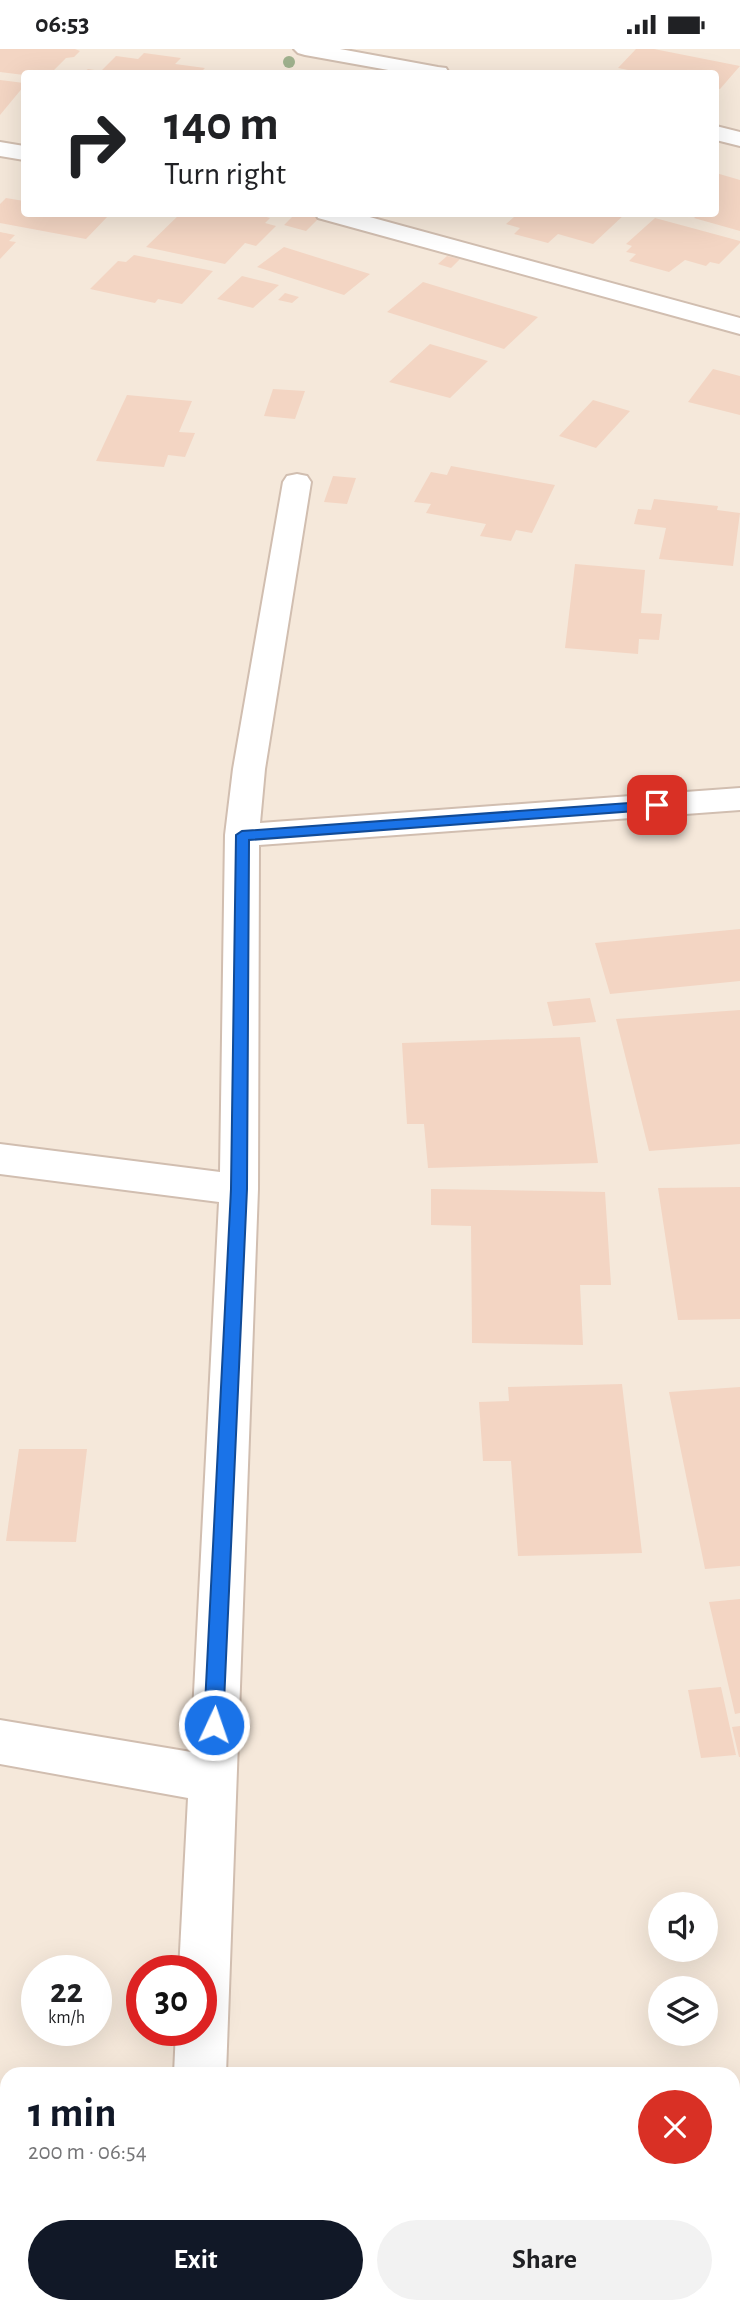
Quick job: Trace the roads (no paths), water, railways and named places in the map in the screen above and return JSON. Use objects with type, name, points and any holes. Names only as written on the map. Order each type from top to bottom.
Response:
[{"type":"street","points":[[306,49],[422,70]]},
{"type":"street","points":[[719,134],[740,139]]},
{"type":"street","points":[[0,149],[21,152]]},
{"type":"street","points":[[341,217],[740,326]]},
{"type":"street","points":[[200,2067],[239,1189],[242,835],[249,769],[297,482]]},
{"type":"street","points":[[242,835],[740,799]]},
{"type":"street","points":[[0,1159],[239,1189]]},
{"type":"street","points":[[0,1742],[211,1779]]}]
